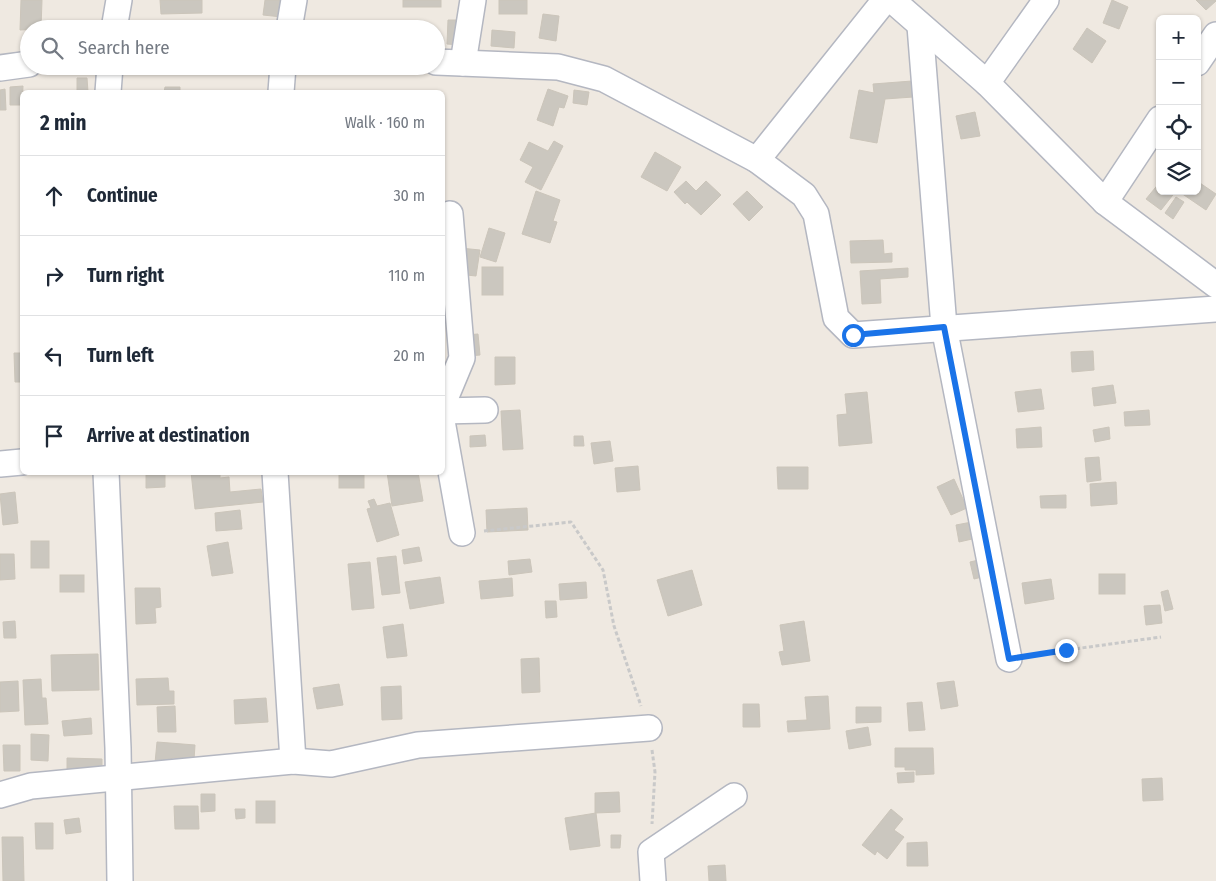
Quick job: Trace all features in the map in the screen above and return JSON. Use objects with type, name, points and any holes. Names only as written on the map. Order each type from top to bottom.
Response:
[{"type":"street","points":[[116,20],[119,0]]},
{"type":"street","points":[[291,20],[294,0]]},
{"type":"street","points":[[463,63],[473,0]]},
{"type":"street","points":[[757,160],[885,0]]},
{"type":"street","points":[[892,0],[987,83],[1105,202],[1216,285]]},
{"type":"street","points":[[987,83],[1046,0]]},
{"type":"street","points":[[920,26],[944,327],[1009,659]]},
{"type":"street","points":[[445,62],[558,67],[604,79],[757,160],[804,195],[816,214],[836,318],[853,335],[1216,309]]},
{"type":"street","points":[[0,68],[20,65]]},
{"type":"street","points":[[108,90],[109,75]]},
{"type":"street","points":[[281,90],[282,75]]},
{"type":"street","points":[[1105,202],[1156,125]]},
{"type":"street","points":[[445,399],[462,358],[450,214]]},
{"type":"street","points":[[445,411],[485,410]]},
{"type":"street","points":[[445,438],[462,533]]},
{"type":"street","points":[[0,464],[20,462]]},
{"type":"street","points":[[106,475],[118,748],[120,881]]},
{"type":"street","points":[[275,475],[292,761]]},
{"type":"street","points":[[0,795],[31,786],[117,777],[292,761],[331,764],[418,744],[649,728]]},
{"type":"street","points":[[652,881],[651,852],[734,796]]},
{"type":"path","points":[[462,533],[571,522],[603,570],[614,626],[649,728],[655,772],[651,852]]},
{"type":"path","points":[[1009,659],[1161,637]]},
{"type":"building","points":[[21,0],[42,0],[41,20],[20,20]]},
{"type":"building","points":[[160,0],[202,0],[202,13],[161,14]]},
{"type":"building","points":[[265,0],[285,0],[282,17],[263,15]]},
{"type":"building","points":[[403,0],[441,0],[441,7],[403,7]]},
{"type":"building","points":[[499,0],[527,0],[527,14],[499,14]]},
{"type":"building","points":[[1112,0],[1128,7],[1119,29],[1103,23]]},
{"type":"building","points":[[1196,0],[1216,0],[1216,1],[1206,10]]},
{"type":"building","points":[[543,14],[559,16],[556,41],[539,38]]},
{"type":"building","points":[[448,20],[462,20],[460,45],[447,44]]},
{"type":"building","points":[[1087,28],[1106,41],[1092,63],[1073,49]]},
{"type":"building","points":[[492,30],[515,32],[514,48],[491,46]]},
{"type":"building","points":[[77,78],[87,78],[88,90],[77,90]]},
{"type":"building","points":[[912,81],[913,97],[885,99],[877,143],[850,138],[859,90],[874,93],[873,84]]},
{"type":"building","points":[[23,86],[23,90],[20,90],[20,105],[10,105],[10,87]]},
{"type":"building","points":[[165,87],[180,87],[180,90],[164,90]]},
{"type":"building","points":[[5,89],[6,110],[0,110],[0,90]]},
{"type":"building","points":[[548,89],[568,96],[564,108],[559,107],[553,126],[537,120]]},
{"type":"building","points":[[574,90],[589,92],[587,105],[573,103]]},
{"type":"building","points":[[975,112],[980,136],[961,139],[956,116]]},
{"type":"building","points":[[554,141],[563,146],[541,190],[525,182],[533,167],[520,160],[529,142],[548,151]]},
{"type":"building","points":[[655,152],[681,167],[667,191],[641,177]]},
{"type":"building","points":[[686,181],[696,191],[706,181],[721,195],[701,215],[687,202],[685,204],[674,192]]},
{"type":"building","points":[[1201,184],[1216,194],[1206,210],[1184,195],[1201,195]]},
{"type":"building","points":[[1156,187],[1156,195],[1173,195],[1161,210],[1146,199]]},
{"type":"building","points":[[536,191],[560,200],[553,221],[557,222],[550,243],[522,234]]},
{"type":"building","points":[[747,191],[763,207],[749,221],[733,204]]},
{"type":"building","points":[[1176,197],[1184,202],[1173,219],[1165,213]]},
{"type":"building","points":[[489,228],[505,233],[496,262],[480,257]]},
{"type":"building","points":[[883,240],[884,254],[892,253],[892,262],[851,263],[850,241]]},
{"type":"building","points":[[460,248],[480,250],[476,276],[457,274]]},
{"type":"building","points":[[482,267],[503,267],[503,295],[482,295]]},
{"type":"building","points":[[908,268],[908,277],[880,279],[881,303],[862,304],[860,271]]},
{"type":"building","points":[[478,334],[480,355],[468,356],[466,335]]},
{"type":"building","points":[[1093,351],[1094,370],[1072,372],[1071,352]]},
{"type":"building","points":[[14,353],[20,353],[20,382],[15,382]]},
{"type":"building","points":[[495,357],[515,357],[515,384],[495,385]]},
{"type":"building","points":[[1113,385],[1116,403],[1094,406],[1092,388]]},
{"type":"building","points":[[1041,389],[1044,409],[1018,412],[1015,392]]},
{"type":"building","points":[[867,392],[872,443],[839,446],[837,415],[847,414],[845,394]]},
{"type":"building","points":[[520,410],[523,449],[503,450],[501,411]]},
{"type":"building","points":[[1149,410],[1150,425],[1125,426],[1124,412]]},
{"type":"building","points":[[1041,427],[1042,447],[1017,448],[1016,429]]},
{"type":"building","points":[[1109,427],[1110,439],[1095,442],[1093,430]]},
{"type":"building","points":[[485,435],[486,446],[470,447],[470,436]]},
{"type":"building","points":[[574,436],[583,436],[584,446],[574,446]]},
{"type":"building","points":[[610,441],[613,461],[594,464],[591,443]]},
{"type":"building","points":[[1099,457],[1101,480],[1087,482],[1085,458]]},
{"type":"building","points":[[638,466],[640,490],[617,492],[615,468]]},
{"type":"building","points":[[777,467],[808,467],[808,489],[778,489]]},
{"type":"building","points":[[146,475],[165,475],[165,487],[146,488]]},
{"type":"building","points":[[191,475],[220,475],[220,478],[229,477],[230,492],[261,489],[263,502],[195,509]]},
{"type":"building","points":[[339,475],[364,475],[364,488],[339,488]]},
{"type":"building","points":[[387,475],[419,475],[423,501],[392,506]]},
{"type":"building","points":[[954,479],[967,508],[951,515],[937,487]]},
{"type":"building","points":[[1116,482],[1117,504],[1091,506],[1090,484]]},
{"type":"building","points":[[15,492],[18,523],[3,525],[0,494]]},
{"type":"building","points":[[1066,495],[1066,508],[1041,508],[1040,496]]},
{"type":"building","points":[[374,499],[377,506],[390,503],[399,535],[377,542],[367,509],[371,508],[368,501]]},
{"type":"building","points":[[527,508],[528,530],[487,532],[486,510]]},
{"type":"building","points":[[240,510],[242,529],[216,531],[215,513]]},
{"type":"building","points":[[977,521],[981,537],[959,542],[956,525]]},
{"type":"building","points":[[31,541],[49,541],[49,568],[31,568]]},
{"type":"building","points":[[228,542],[233,573],[212,576],[207,546]]},
{"type":"building","points":[[419,547],[422,561],[404,564],[402,550]]},
{"type":"building","points":[[0,554],[14,554],[15,579],[0,580]]},
{"type":"building","points":[[396,556],[400,593],[382,595],[377,558]]},
{"type":"building","points":[[991,557],[994,574],[974,579],[970,562]]},
{"type":"building","points":[[530,559],[532,572],[509,575],[508,561]]},
{"type":"building","points":[[370,562],[374,608],[352,610],[348,564]]},
{"type":"building","points":[[692,570],[702,605],[668,616],[657,580]]},
{"type":"building","points":[[1099,574],[1125,574],[1125,594],[1099,594]]},
{"type":"building","points":[[60,575],[84,575],[84,592],[60,592]]},
{"type":"building","points":[[440,577],[444,603],[410,609],[405,582]]},
{"type":"building","points":[[512,578],[513,596],[481,599],[479,581]]},
{"type":"building","points":[[1051,579],[1054,599],[1025,604],[1022,583]]},
{"type":"building","points":[[586,582],[587,598],[560,600],[559,584]]},
{"type":"building","points":[[135,588],[160,588],[161,607],[155,608],[156,623],[136,624]]},
{"type":"building","points":[[1168,590],[1173,609],[1165,611],[1161,592]]},
{"type":"building","points":[[545,601],[556,601],[557,617],[546,618]]},
{"type":"building","points":[[1160,605],[1162,623],[1146,625],[1144,606]]},
{"type":"building","points":[[15,621],[16,638],[4,638],[3,622]]},
{"type":"building","points":[[804,621],[810,661],[782,665],[779,652],[784,651],[780,625]]},
{"type":"building","points":[[403,624],[407,656],[387,658],[383,627]]},
{"type":"building","points":[[98,654],[99,690],[52,691],[51,655]]},
{"type":"building","points":[[539,658],[540,692],[522,693],[521,659]]},
{"type":"building","points":[[168,678],[169,691],[174,691],[174,704],[137,705],[136,679]]},
{"type":"building","points":[[41,679],[42,698],[46,698],[48,724],[25,725],[23,680]]},
{"type":"building","points":[[18,681],[19,711],[0,712],[0,682]]},
{"type":"building","points":[[954,681],[958,706],[941,709],[937,683]]},
{"type":"building","points":[[339,684],[343,705],[317,709],[313,688]]},
{"type":"building","points":[[401,686],[402,719],[382,720],[381,687]]},
{"type":"building","points":[[828,696],[830,729],[788,732],[787,721],[807,720],[805,697]]},
{"type":"building","points":[[266,698],[268,722],[235,724],[234,700]]},
{"type":"building","points":[[922,702],[925,730],[909,731],[907,703]]},
{"type":"building","points":[[743,704],[759,704],[760,727],[743,727]]},
{"type":"building","points":[[175,706],[176,732],[158,732],[157,707]]},
{"type":"building","points":[[856,707],[881,707],[881,722],[856,723]]},
{"type":"building","points":[[91,718],[92,734],[64,736],[62,721]]},
{"type":"building","points":[[868,727],[871,745],[849,749],[846,731]]},
{"type":"building","points":[[31,734],[49,735],[48,761],[31,760]]},
{"type":"building","points":[[157,742],[195,745],[194,760],[172,758],[172,764],[155,763]]},
{"type":"building","points":[[3,745],[20,745],[20,771],[4,771]]},
{"type":"building","points":[[895,748],[933,748],[934,774],[916,775],[916,770],[905,770],[905,767],[895,767]]},
{"type":"building","points":[[67,758],[102,759],[102,775],[67,775]]},
{"type":"building","points":[[914,772],[914,782],[898,783],[897,773]]},
{"type":"building","points":[[1162,778],[1163,800],[1143,801],[1142,779]]},
{"type":"building","points":[[619,792],[620,812],[595,813],[595,793]]},
{"type":"building","points":[[201,794],[215,794],[215,811],[201,812]]},
{"type":"building","points":[[256,801],[275,801],[275,823],[256,823]]},
{"type":"building","points":[[174,806],[198,806],[199,829],[175,829]]},
{"type":"building","points":[[235,809],[245,809],[245,818],[236,819]]},
{"type":"building","points":[[891,809],[903,819],[894,830],[904,837],[887,859],[877,851],[875,855],[862,845]]},
{"type":"building","points":[[596,813],[600,846],[570,850],[565,818]]},
{"type":"building","points":[[79,818],[81,832],[66,834],[64,820]]},
{"type":"building","points":[[35,823],[53,823],[53,849],[36,849]]},
{"type":"building","points":[[611,835],[621,835],[620,848],[611,848]]},
{"type":"building","points":[[2,837],[23,837],[24,881],[3,881]]},
{"type":"building","points":[[927,842],[928,866],[907,866],[907,843]]},
{"type":"building","points":[[725,865],[726,881],[709,881],[708,866]]},
{"type":"route","points":[[853,335],[944,327],[1009,659],[1066,650]]}]
